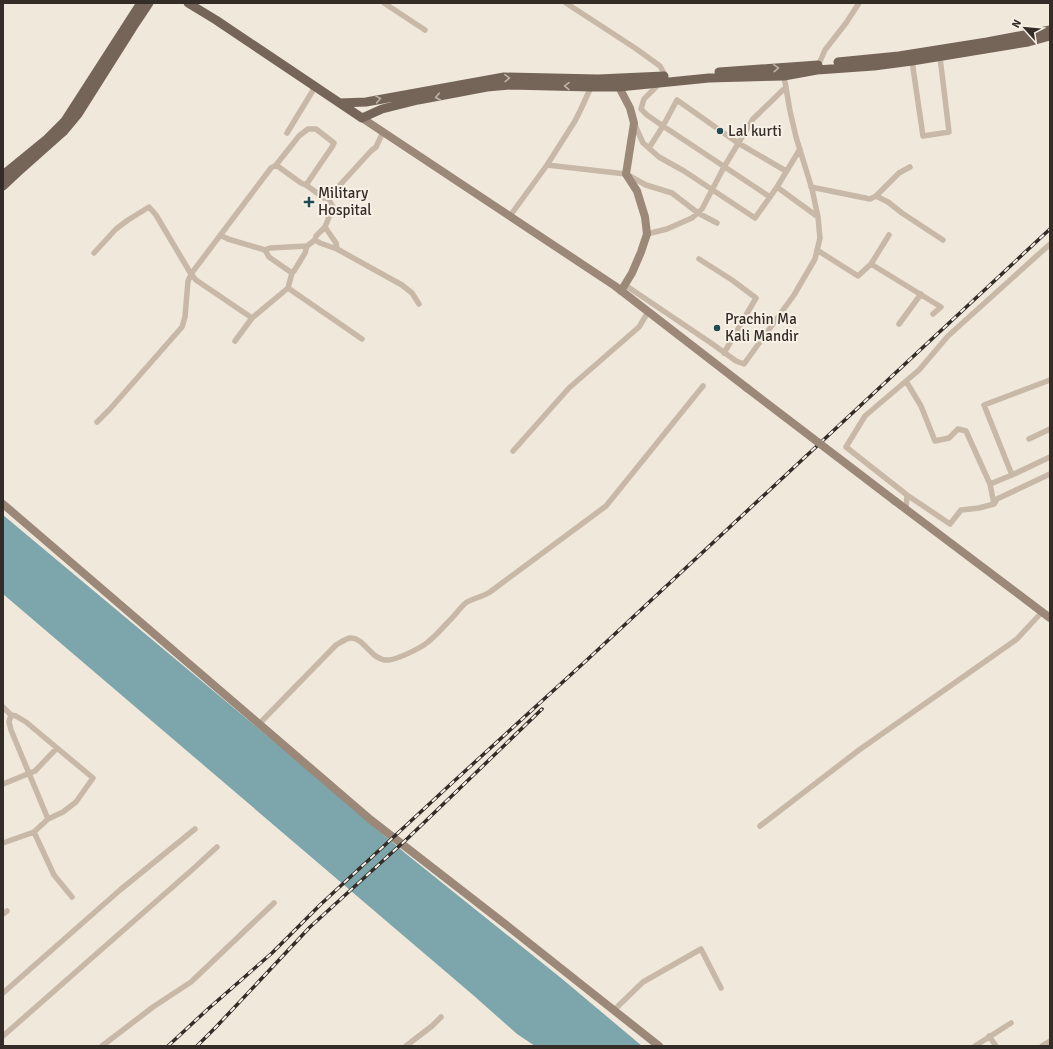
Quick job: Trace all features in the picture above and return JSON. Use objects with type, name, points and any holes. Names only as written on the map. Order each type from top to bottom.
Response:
[{"type":"main road","points":[[3,175],[47,139],[65,121],[141,3]]},
{"type":"main road","points":[[3,186],[63,132],[78,114],[149,3]]},
{"type":"main road","points":[[188,3],[216,20],[362,118],[382,109],[418,100],[487,87],[510,85],[591,87],[619,86],[662,79],[818,67],[874,66],[940,57],[1028,42],[1050,36]]},
{"type":"main road","points":[[340,103],[366,102],[504,77],[662,79],[784,76],[818,67],[987,42],[1050,30]]},
{"type":"street","points":[[384,3],[425,30]]},
{"type":"street","points":[[566,3],[660,66],[664,73],[662,79],[644,99],[642,105],[641,109],[646,115],[770,197]]},
{"type":"street","points":[[818,67],[825,50],[846,23],[858,3]]},
{"type":"street","points":[[912,61],[923,136],[949,132],[940,57]]},
{"type":"street","points":[[362,118],[510,216],[711,343],[736,361],[744,364],[794,295],[815,259],[820,238],[818,217],[811,187],[796,137],[784,76]]},
{"type":"street","points":[[619,86],[630,108],[634,123],[643,143],[659,156],[755,218],[777,187],[800,149]]},
{"type":"street","points":[[287,133],[315,87]]},
{"type":"street","points":[[510,216],[547,165],[578,115],[591,87]]},
{"type":"street","points":[[647,234],[674,226],[692,218],[702,209],[738,142],[753,119],[786,87]]},
{"type":"street","points":[[649,148],[677,100],[738,142],[786,171]]},
{"type":"street","points":[[630,108],[642,105]]},
{"type":"street","points":[[623,288],[632,273],[647,234],[645,217],[637,191],[626,174],[634,123]]},
{"type":"street","points":[[97,422],[182,327],[185,316],[188,281],[191,274],[220,235],[271,168],[276,165],[300,136],[308,129],[316,129],[334,143],[306,185]]},
{"type":"street","points":[[328,198],[371,150],[376,147],[384,132]]},
{"type":"street","points":[[220,235],[228,239],[265,250],[270,248],[307,246],[315,240],[316,236],[325,227],[333,207],[328,198],[324,198],[276,165]]},
{"type":"street","points":[[547,165],[626,174],[646,185],[672,193],[698,213],[717,224]]},
{"type":"street","points":[[811,187],[870,199],[876,196],[899,173],[910,167]]},
{"type":"street","points":[[777,187],[818,217]]},
{"type":"street","points":[[876,196],[888,202],[943,240]]},
{"type":"street","points":[[94,253],[116,229],[149,207],[156,215],[196,280],[252,318]]},
{"type":"street","points":[[325,227],[336,243],[337,249]]},
{"type":"street","points":[[817,250],[858,276],[872,264],[889,235]]},
{"type":"street","points":[[315,240],[337,249],[402,285],[412,293],[419,304]]},
{"type":"street","points":[[1050,244],[948,336],[919,370],[865,416],[846,447],[907,496],[950,524],[961,510],[979,508],[994,504],[997,500],[1050,474]]},
{"type":"street","points":[[235,341],[252,318],[288,288],[292,273],[305,254],[307,246]]},
{"type":"street","points":[[265,250],[269,257],[292,273]]},
{"type":"street","points":[[699,259],[732,280],[756,298],[724,353]]},
{"type":"street","points":[[872,264],[942,307],[933,314]]},
{"type":"street","points":[[288,288],[362,339]]},
{"type":"street","points":[[623,288],[648,312],[894,501],[1050,618]]},
{"type":"street","points":[[899,324],[921,294]]},
{"type":"street","points":[[513,451],[569,388],[638,327],[648,312]]},
{"type":"street","points":[[1012,475],[984,405],[1050,380]]},
{"type":"street","points":[[906,381],[920,406],[935,441],[949,438],[958,429],[966,431],[990,484],[994,504]]},
{"type":"street","points":[[259,724],[336,645],[345,640],[351,638],[361,642],[377,657],[385,660],[390,660],[407,654],[428,642],[467,602],[483,597],[606,506],[703,386]]},
{"type":"street","points":[[1029,439],[1050,429]]},
{"type":"street","points":[[990,484],[1050,457]]},
{"type":"street","points":[[906,509],[907,496]]},
{"type":"street","points":[[3,504],[371,820],[659,1046]]},
{"type":"street","points":[[760,826],[859,750],[1017,639],[1042,612]]},
{"type":"street","points":[[3,707],[11,715],[16,716],[26,722],[93,778],[76,802],[63,812],[48,819],[34,832],[3,843]]},
{"type":"street","points":[[11,715],[9,722],[11,730],[48,819]]},
{"type":"street","points":[[3,784],[35,771],[57,748]]},
{"type":"street","points":[[3,993],[120,890],[195,829]]},
{"type":"street","points":[[34,832],[54,875],[72,897]]},
{"type":"street","points":[[3,1036],[216,847]]},
{"type":"street","points":[[102,1046],[153,1007],[191,982],[274,903]]},
{"type":"street","points":[[614,1010],[643,982],[701,949],[720,988]]},
{"type":"street","points":[[406,1046],[441,1017]]},
{"type":"street","points":[[975,1046],[1012,1023]]},
{"type":"street","points":[[989,1036],[996,1046]]},
{"type":"street","points":[[1042,1046],[1049,1043]]},
{"type":"water","points":[[3,515],[405,853],[561,978],[642,1046],[535,1046],[517,1034],[3,594]]},
{"type":"railway","points":[[168,1046],[272,953],[320,905],[588,659],[1050,229]]},
{"type":"railway","points":[[197,1046],[310,927],[408,838],[542,709]]},
{"type":"place","name":"Lal kurti","points":[[720,131]]},
{"type":"place","name":"Military Hospital","points":[[309,202]]},
{"type":"place","name":"Prachin Ma Kali Mandir","points":[[717,328]]}]
